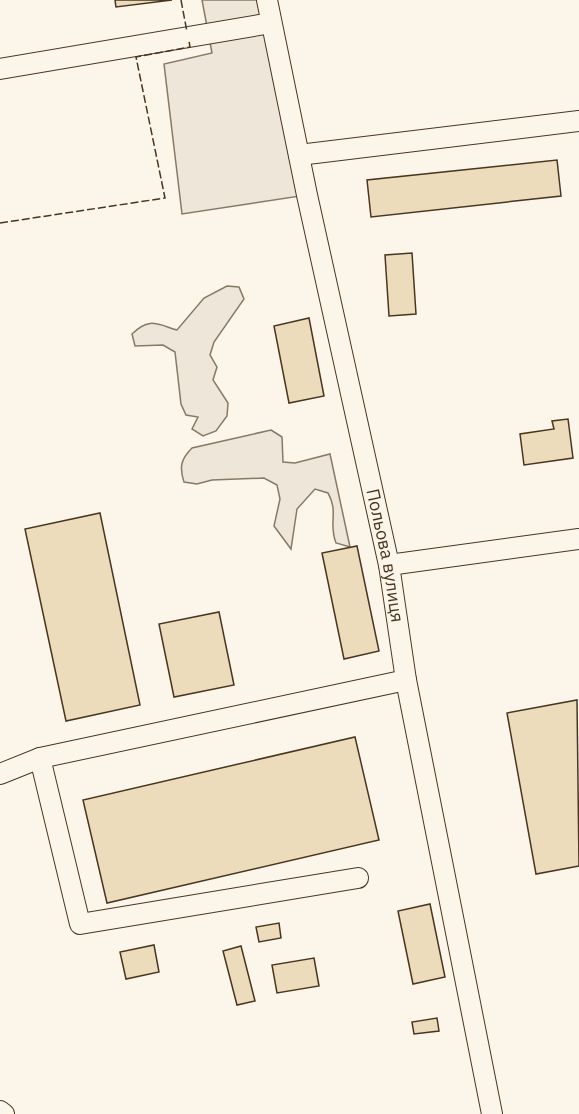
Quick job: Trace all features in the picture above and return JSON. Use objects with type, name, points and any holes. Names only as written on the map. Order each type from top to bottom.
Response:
[{"type":"street","name":"Польова вулиця","points":[[267,0],[389,565],[406,680],[492,1114]]},
{"type":"street","points":[[0,69],[271,23]]},
{"type":"street","points":[[299,156],[579,121]]},
{"type":"street","points":[[389,565],[579,539]]},
{"type":"street","points":[[0,774],[40,758],[406,680]]},
{"type":"street","points":[[40,758],[80,924],[358,878]]},
{"type":"street","points":[[0,1111],[4,1114]]},
{"type":"shaded area","points":[[202,0],[267,0],[307,195],[182,214],[164,64],[212,53]]},
{"type":"shaded area","points":[[227,286],[239,287],[244,299],[214,342],[210,355],[217,367],[213,380],[228,403],[227,416],[216,431],[203,436],[192,429],[198,417],[186,415],[181,404],[175,352],[163,345],[135,346],[132,334],[143,325],[153,323],[177,330],[204,298]]},
{"type":"shaded area","points":[[271,430],[282,437],[283,462],[295,463],[330,454],[350,547],[336,543],[333,529],[333,506],[328,493],[315,489],[297,509],[291,549],[274,526],[280,499],[277,485],[264,478],[212,480],[197,484],[184,482],[182,463],[192,448]]},
{"type":"building","points":[[115,0],[172,0],[116,7]]},
{"type":"building","points":[[557,160],[561,196],[371,217],[367,180]]},
{"type":"building","points":[[412,253],[416,314],[389,316],[385,255]]},
{"type":"building","points":[[309,318],[324,396],[289,403],[274,326]]},
{"type":"building","points":[[568,419],[573,458],[524,465],[520,434],[554,429],[552,421]]},
{"type":"building","points":[[100,513],[140,705],[66,721],[25,529]]},
{"type":"building","points":[[357,546],[379,651],[344,659],[322,553]]},
{"type":"building","points":[[219,612],[234,685],[174,697],[159,624]]},
{"type":"building","points":[[577,700],[579,866],[536,874],[507,713]]},
{"type":"building","points":[[355,737],[379,840],[107,903],[83,800]]},
{"type":"building","points":[[430,904],[445,977],[413,984],[398,911]]},
{"type":"building","points":[[279,923],[281,938],[259,942],[256,927]]},
{"type":"building","points":[[154,945],[159,972],[126,979],[120,952]]},
{"type":"building","points":[[241,946],[255,1001],[237,1005],[223,951]]},
{"type":"building","points":[[314,958],[319,986],[277,993],[272,965]]},
{"type":"building","points":[[437,1018],[439,1031],[414,1034],[412,1022]]},
{"type":"fence","points":[[181,0],[187,32]]},
{"type":"fence","points":[[0,223],[165,198],[136,57],[190,47],[189,41]]}]
